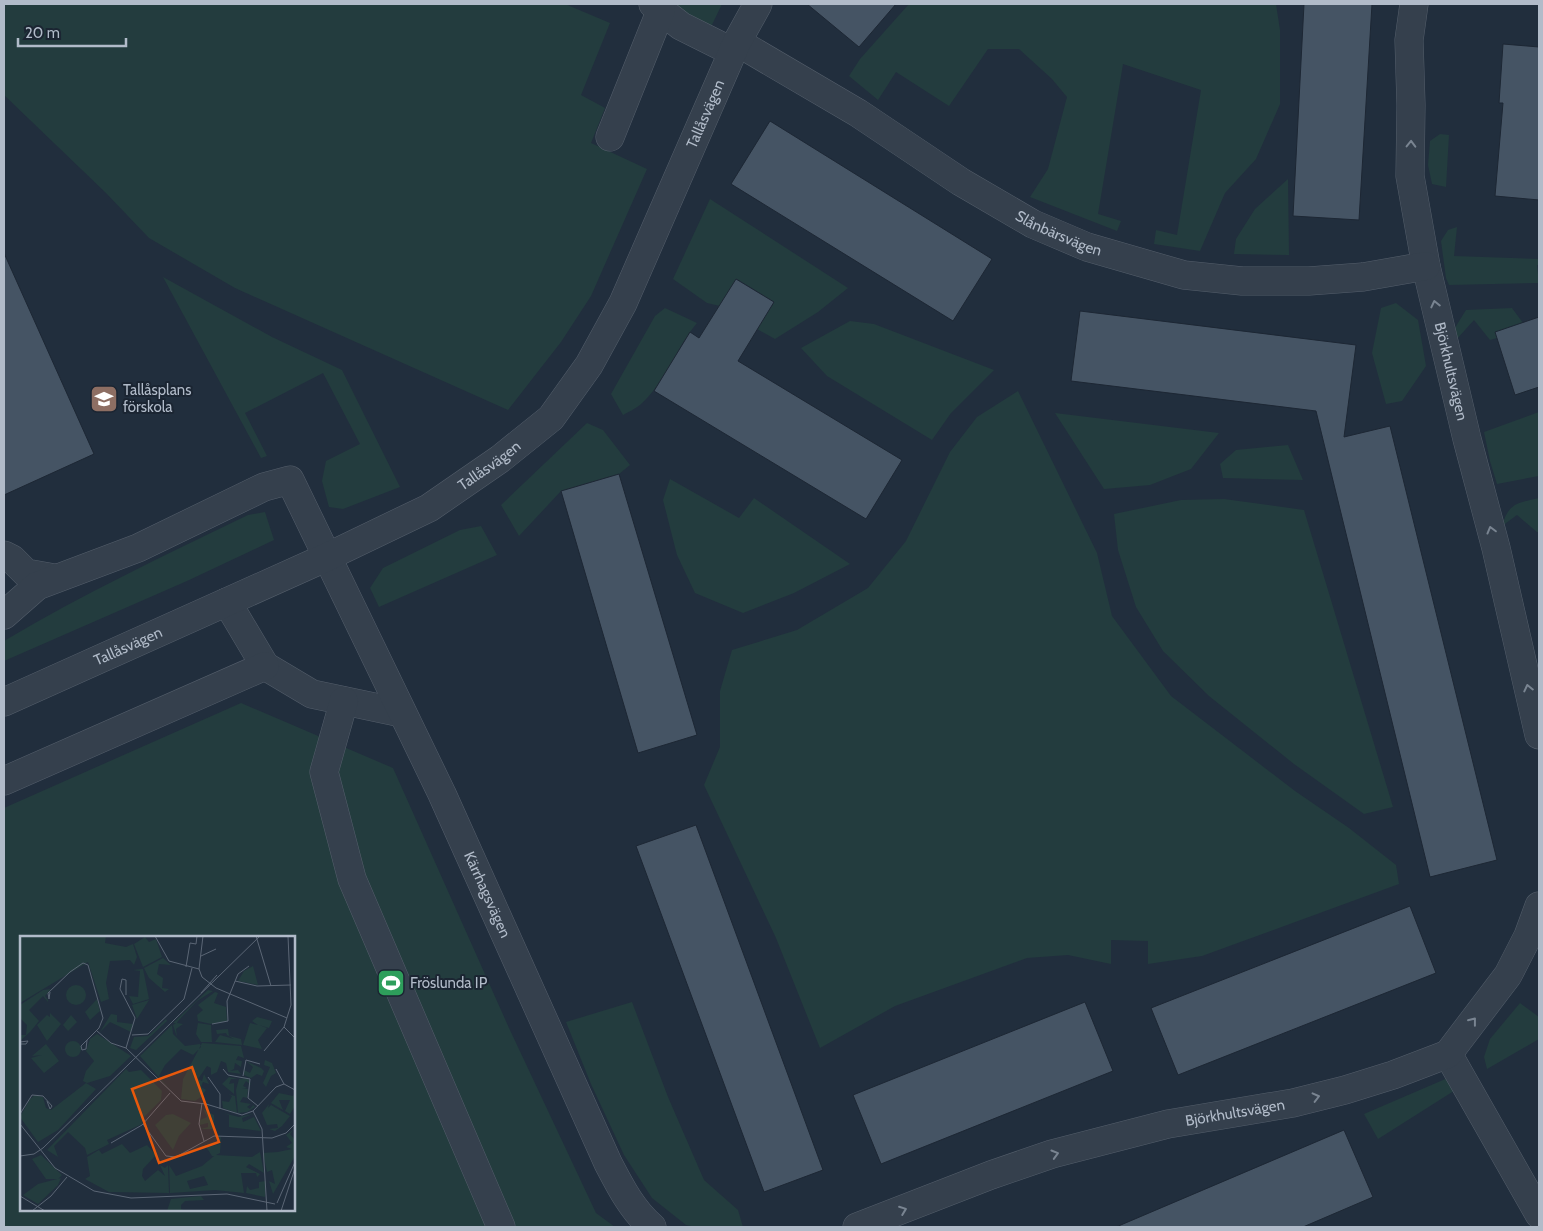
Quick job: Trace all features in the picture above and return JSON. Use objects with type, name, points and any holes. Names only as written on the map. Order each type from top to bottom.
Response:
[{"type":"street","name":"Tallåsvägen","points":[[4,702],[327,557],[429,508],[500,459],[550,418],[589,365],[623,303],[735,47],[758,4]]},
{"type":"street","name":"Björkhultsvägen","points":[[1414,4],[1409,40],[1411,105],[1410,176],[1426,266],[1467,439],[1496,548],[1539,735]]},
{"type":"street","name":"Slånbärsvägen","points":[[657,7],[681,26],[735,47],[858,113],[977,192],[1033,224],[1087,247],[1184,275],[1242,281],[1309,281],[1345,278],[1426,266]]},
{"type":"street","points":[[610,137],[657,7]]},
{"type":"street","name":"Kärrhagsvägen","points":[[54,578],[138,548],[264,487],[290,480],[445,802],[608,1163],[623,1192],[643,1219],[652,1227]]},
{"type":"street","points":[[4,554],[26,573],[54,578]]},
{"type":"street","points":[[4,615],[37,586],[54,578]]},
{"type":"street","points":[[228,602],[265,666],[312,694],[402,713]]},
{"type":"street","points":[[4,782],[265,666]]},
{"type":"street","points":[[344,701],[324,772],[352,879],[501,1227]]},
{"type":"street","points":[[1539,906],[1528,936],[1508,975],[1448,1054],[1539,1214]]},
{"type":"street","name":"Björkhultsvägen","points":[[857,1227],[991,1175],[1052,1154],[1168,1124],[1294,1103],[1393,1075],[1448,1054]]},
{"type":"green space","points":[[4,4],[565,4],[610,23],[581,95],[605,108],[591,143],[647,169],[591,296],[561,342],[508,410],[235,288],[149,238],[106,193],[4,95]]},
{"type":"green space","points":[[678,4],[722,4],[710,29],[675,9]]},
{"type":"green space","points":[[909,4],[1276,4],[1280,30],[1280,104],[1256,159],[1225,193],[1200,251],[1154,244],[1156,230],[1177,235],[1201,90],[1123,64],[1098,214],[1121,221],[1117,231],[1030,197],[1048,169],[1067,97],[1052,79],[1019,49],[988,49],[949,106],[896,72],[878,100],[849,76],[860,59]]},
{"type":"green space","points":[[1440,134],[1449,135],[1446,187],[1432,184],[1428,165],[1430,141]]},
{"type":"green space","points":[[1288,179],[1289,255],[1234,254],[1236,239],[1255,209]]},
{"type":"green space","points":[[710,199],[848,288],[818,312],[775,339],[757,329],[774,302],[737,279],[720,306],[707,303],[673,279]]},
{"type":"green space","points":[[1457,227],[1454,256],[1539,259],[1539,265],[1537,265],[1539,283],[1449,285],[1446,278],[1441,241],[1448,230]]},
{"type":"green space","points":[[163,277],[272,337],[342,370],[400,487],[343,509],[329,507],[322,481],[326,461],[360,444],[323,373],[245,413],[267,456],[261,458]]},
{"type":"green space","points":[[1396,303],[1418,320],[1426,366],[1402,401],[1386,404],[1372,353],[1381,308]]},
{"type":"green space","points":[[665,308],[697,323],[649,396],[638,406],[623,415],[611,394],[655,316]]},
{"type":"green space","points":[[1512,308],[1523,323],[1496,332],[1497,338],[1490,340],[1474,320],[1456,340],[1453,331],[1466,310]]},
{"type":"green space","points":[[850,321],[874,324],[994,370],[951,413],[932,440],[827,376],[801,348]]},
{"type":"green space","points":[[1018,391],[1097,553],[1112,616],[1171,696],[1396,865],[1399,884],[1202,956],[1148,964],[1148,941],[1111,940],[1111,964],[1068,955],[1027,958],[895,1006],[820,1048],[776,938],[704,785],[720,747],[720,691],[732,650],[797,630],[868,588],[906,541],[950,452],[977,417]]},
{"type":"green space","points":[[1539,412],[1539,476],[1497,484],[1484,432]]},
{"type":"green space","points":[[1055,413],[1219,433],[1191,469],[1150,485],[1104,489]]},
{"type":"green space","points":[[587,423],[603,430],[630,465],[619,474],[561,491],[519,536],[501,505]]},
{"type":"green space","points":[[1288,445],[1303,480],[1223,478],[1220,464],[1236,450]]},
{"type":"green space","points":[[670,479],[739,518],[754,498],[850,564],[794,593],[743,613],[695,593],[677,555],[663,500]]},
{"type":"green space","points":[[1539,498],[1539,532],[1517,515],[1502,526],[1511,508],[1525,501]]},
{"type":"green space","points":[[1224,499],[1304,510],[1393,807],[1364,814],[1294,764],[1209,696],[1163,651],[1136,607],[1118,550],[1114,514],[1181,500]]},
{"type":"green space","points":[[265,512],[274,540],[187,581],[4,661],[4,641],[124,575],[248,515]]},
{"type":"green space","points":[[481,526],[497,555],[379,607],[370,588],[383,568],[460,530]]},
{"type":"green space","name":"Fröslunda IP","points":[[241,703],[393,768],[509,1028],[596,1213],[615,1227],[4,1227],[4,808]]},
{"type":"green space","points":[[632,1002],[668,1097],[704,1180],[738,1210],[743,1227],[696,1227],[686,1225],[652,1198],[624,1155],[591,1084],[566,1022]]},
{"type":"green space","points":[[1520,1003],[1539,1017],[1539,1039],[1487,1069],[1484,1057],[1490,1039]]},
{"type":"green space","points":[[1450,1077],[1457,1089],[1378,1139],[1364,1114]]},
{"type":"building","points":[[807,4],[896,4],[859,47]]},
{"type":"building","points":[[1304,4],[1372,4],[1359,220],[1293,216]]},
{"type":"building","points":[[1503,44],[1539,47],[1539,200],[1495,196],[1503,103],[1499,103]]},
{"type":"building","points":[[770,121],[992,259],[953,321],[731,184]]},
{"type":"building","points":[[4,253],[94,454],[4,495]]},
{"type":"building","points":[[736,279],[774,302],[738,361],[902,460],[866,519],[654,391],[690,332],[699,338]]},
{"type":"building","points":[[1080,311],[1356,345],[1344,437],[1390,426],[1497,860],[1430,877],[1316,411],[1071,381]]},
{"type":"building","points":[[1539,317],[1539,387],[1515,395],[1495,332]]},
{"type":"building","points":[[619,474],[697,735],[638,753],[561,491]]},
{"type":"building","points":[[696,825],[823,1170],[764,1192],[636,846]]},
{"type":"building","points":[[1410,906],[1436,973],[1178,1075],[1151,1008]]},
{"type":"building","points":[[1085,1002],[1113,1071],[881,1164],[853,1095]]},
{"type":"building","points":[[1344,1130],[1373,1197],[1303,1227],[1116,1227]]},
{"type":"place","name":"Tallåsplans förskola","points":[[104,399]]},
{"type":"place","name":"Fröslunda IP","points":[[391,983]]}]
